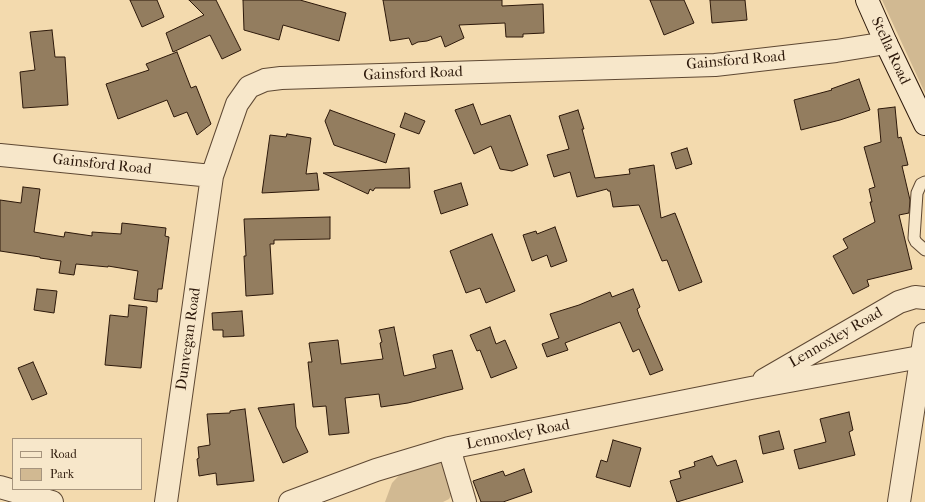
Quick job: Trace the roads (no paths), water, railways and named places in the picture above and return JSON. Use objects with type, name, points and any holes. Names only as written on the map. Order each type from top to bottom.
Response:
[{"type":"street","name":"Stella Road","points":[[867,0],[925,124]]},
{"type":"street","name":"Gainsford Road","points":[[0,155],[212,176],[237,104],[249,87],[265,80],[715,65],[836,51],[886,43]]},
{"type":"street","name":"Dunvegan Road","points":[[166,502],[212,176]]},
{"type":"street","name":"Lennoxley Road","points":[[751,388],[899,302],[915,297],[925,298]]},
{"type":"street","points":[[900,502],[924,356],[925,334]]},
{"type":"street","name":"Lennoxley Road","points":[[290,502],[376,470],[449,448],[751,388],[924,356]]},
{"type":"street","points":[[900,502],[925,421]]},
{"type":"street","points":[[449,448],[465,502]]},
{"type":"street","points":[[0,487],[52,502]]},
{"type":"lane","points":[[925,182],[921,184],[917,193],[914,238],[916,242],[925,250]]}]
